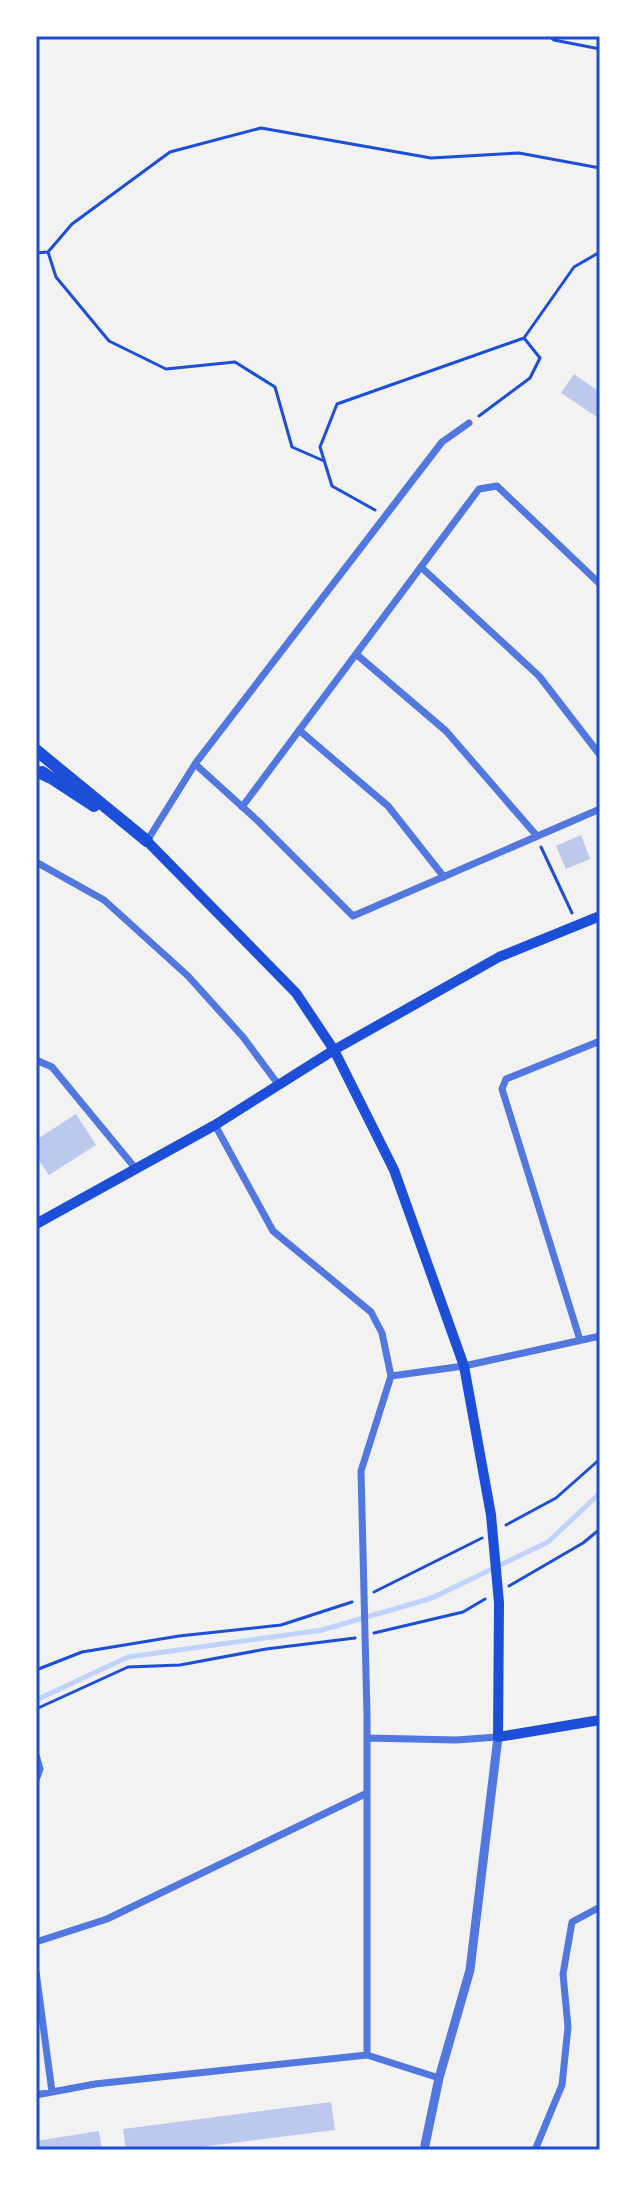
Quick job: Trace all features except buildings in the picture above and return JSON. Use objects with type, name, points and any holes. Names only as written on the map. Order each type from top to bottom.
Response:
[{"type":"main road","points":[[36,750],[147,841],[296,993],[334,1050],[394,1170],[464,1366],[491,1515],[498,1737],[600,1720]]},
{"type":"main road","points":[[36,770],[147,841]]},
{"type":"main road","points":[[36,1224],[215,1125],[334,1050],[499,957],[600,916]]},
{"type":"street","points":[[147,841],[195,764],[442,442],[469,423]]},
{"type":"street","points":[[242,807],[479,489],[497,486],[600,584]]},
{"type":"street","points":[[421,567],[539,676],[600,755]]},
{"type":"street","points":[[356,654],[446,731],[537,836]]},
{"type":"street","points":[[299,730],[388,806],[444,877]]},
{"type":"street","points":[[195,764],[353,916],[600,809]]},
{"type":"street","points":[[36,862],[104,900],[188,976],[243,1037],[278,1084]]},
{"type":"street","points":[[580,1340],[502,1089],[506,1079],[600,1041]]},
{"type":"street","points":[[36,1060],[52,1067],[136,1169]]},
{"type":"street","points":[[215,1125],[273,1231],[371,1312],[382,1333],[391,1376],[361,1471],[365,1583],[362,1639],[367,1738],[367,2055]]},
{"type":"street","points":[[391,1376],[464,1366],[600,1336]]},
{"type":"street","points":[[367,1738],[456,1740],[498,1737],[470,1970],[439,2078],[424,2150]]},
{"type":"street","points":[[36,1755],[40,1769],[36,1780]]},
{"type":"street","points":[[36,1942],[107,1919],[367,1793]]},
{"type":"street","points":[[535,2150],[562,2085],[568,2027],[563,1974],[572,1922],[600,1907]]},
{"type":"street","points":[[36,1972],[52,2092]]},
{"type":"street","points":[[36,2095],[95,2084],[367,2055],[439,2078]]},
{"type":"path","points":[[549,36],[554,40],[600,49]]},
{"type":"path","points":[[36,253],[48,252],[72,224],[170,152],[261,128],[431,158],[519,153],[600,168]]},
{"type":"path","points":[[48,252],[56,277],[109,341],[166,369],[235,362],[275,387],[292,447],[324,461]]},
{"type":"path","points":[[385,516],[332,486],[320,447],[337,404],[524,338],[574,267],[600,252]]},
{"type":"path","points":[[469,423],[530,378],[540,358],[524,338]]},
{"type":"path","points":[[537,836],[577,923]]},
{"type":"path","points":[[504,1526],[556,1498],[600,1459]]},
{"type":"path","points":[[503,1589],[583,1543],[600,1529]]},
{"type":"path","points":[[364,1597],[427,1568],[491,1533]]},
{"type":"path","points":[[374,1633],[463,1612],[494,1600]]},
{"type":"path","points":[[36,1670],[82,1652],[179,1636],[281,1625],[352,1602]]},
{"type":"path","points":[[36,1709],[128,1667],[180,1665],[362,1639]]},
{"type":"waterway","points":[[36,1700],[128,1657],[322,1630],[432,1598],[548,1542],[600,1493]]}]
